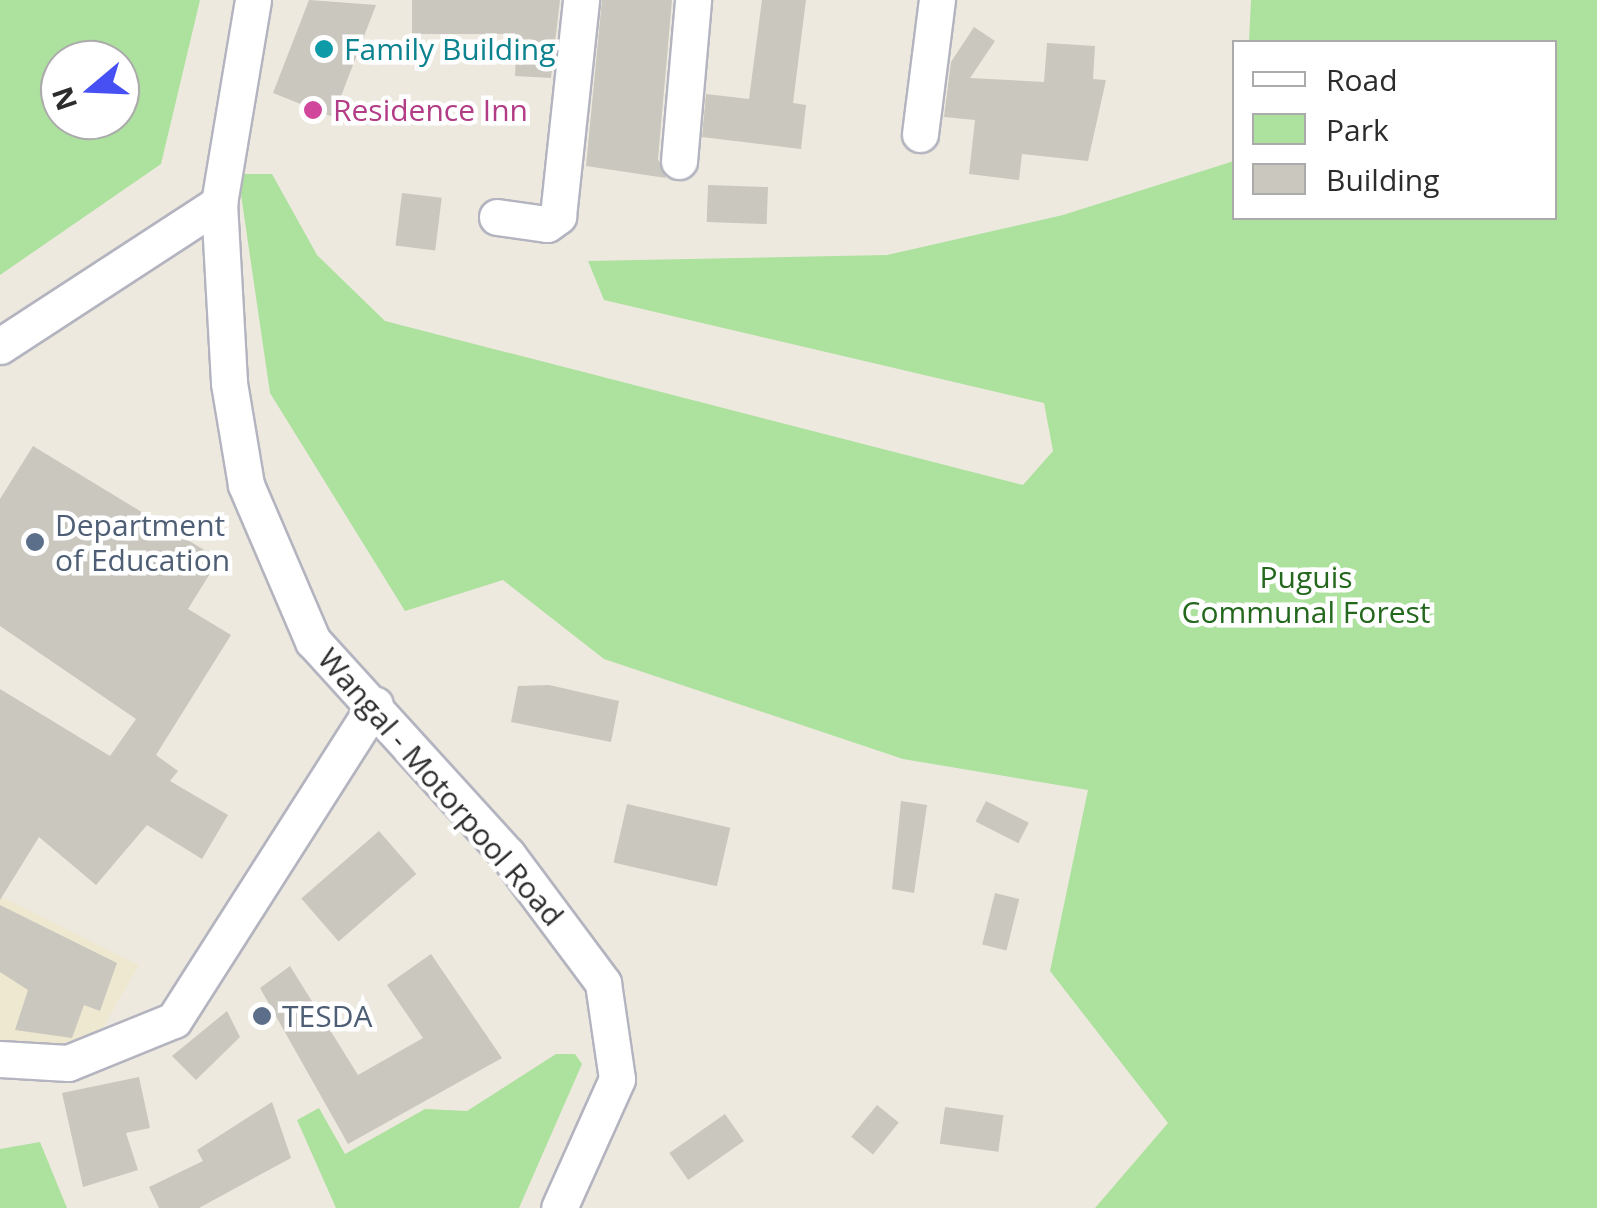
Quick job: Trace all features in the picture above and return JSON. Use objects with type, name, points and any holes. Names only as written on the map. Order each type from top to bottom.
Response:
[{"type":"street","name":"Wangal - Motorpool Road","points":[[253,0],[218,203],[229,382],[246,485],[313,641],[506,854],[608,999],[617,1079],[559,1208]]},
{"type":"street","points":[[497,217],[547,224],[558,216],[581,0]]},
{"type":"street","points":[[680,161],[693,0]]},
{"type":"street","points":[[920,134],[936,0]]},
{"type":"street","points":[[0,346],[218,203]]},
{"type":"street","points":[[0,1059],[68,1063],[174,1020],[375,705]]},
{"type":"shaded area","points":[[0,896],[139,965],[89,1052],[0,1053]]},
{"type":"green space","points":[[0,0],[200,0],[161,164],[0,275]]},
{"type":"green space","name":"Puguis Communal Forest","points":[[1251,0],[1597,0],[1597,1208],[1095,1208],[1168,1123],[1050,971],[1088,790],[903,759],[604,659],[503,580],[405,611],[270,393],[238,174],[272,174],[317,255],[385,321],[1023,485],[1053,451],[1044,403],[604,300],[588,261],[887,255],[1063,215],[1232,162],[1232,220],[1557,220],[1557,40],[1249,40]]},
{"type":"green space","points":[[556,1054],[575,1054],[582,1064],[519,1208],[336,1208],[297,1120],[319,1108],[345,1154],[425,1109],[467,1111]]},
{"type":"green space","points":[[40,1142],[67,1208],[0,1208],[0,1149]]},
{"type":"building","name":"Family Building","points":[[309,0],[376,5],[333,117],[273,93]]},
{"type":"building","points":[[412,0],[560,0],[551,78],[515,76],[517,34],[412,34]]},
{"type":"building","points":[[602,0],[672,0],[658,159],[666,178],[586,166]]},
{"type":"building","points":[[762,0],[806,0],[793,103],[806,105],[801,149],[702,137],[706,94],[749,99]]},
{"type":"building","points":[[974,27],[995,41],[970,78],[1044,82],[1047,43],[1095,46],[1093,79],[1106,80],[1088,161],[1022,154],[1019,180],[969,174],[975,120],[944,117],[951,62]]},
{"type":"building","points":[[708,185],[768,187],[767,224],[707,222]]},
{"type":"building","points":[[402,193],[442,198],[435,250],[396,246]]},
{"type":"building","points":[[33,446],[219,559],[188,609],[231,635],[156,755],[178,771],[170,781],[228,815],[202,859],[147,825],[96,885],[39,837],[0,900],[0,689],[110,756],[136,719],[0,626],[0,499]]},
{"type":"building","points":[[549,685],[619,701],[611,742],[511,722],[518,686]]},
{"type":"building","points":[[901,801],[927,805],[914,893],[892,889]]},
{"type":"building","points":[[986,801],[1029,823],[1018,843],[976,821]]},
{"type":"building","points":[[627,804],[730,828],[717,886],[614,862]]},
{"type":"building","points":[[379,831],[416,874],[339,942],[301,899]]},
{"type":"building","points":[[995,893],[1019,899],[1006,950],[982,944]]},
{"type":"building","points":[[0,905],[117,963],[100,1011],[84,1005],[72,1038],[15,1030],[28,990],[0,972]]},
{"type":"building","points":[[431,954],[502,1058],[348,1144],[260,988],[290,966],[358,1075],[423,1038],[387,985]]},
{"type":"building","points":[[227,1011],[240,1037],[196,1080],[172,1056]]},
{"type":"building","points":[[139,1077],[150,1128],[126,1133],[138,1170],[83,1187],[62,1093]]},
{"type":"building","points":[[272,1102],[291,1158],[199,1208],[159,1208],[149,1187],[203,1161],[197,1150]]},
{"type":"building","points":[[877,1105],[899,1123],[873,1154],[851,1137]]},
{"type":"building","points":[[945,1107],[1003,1115],[998,1152],[940,1144]]},
{"type":"building","points":[[725,1114],[744,1141],[688,1180],[669,1153]]},
{"type":"place","name":"Family Building","points":[[324,49]]},
{"type":"place","name":"Residence Inn","points":[[313,110]]},
{"type":"place","name":"Department of Education","points":[[35,542]]},
{"type":"place","name":"TESDA","points":[[262,1016]]}]
